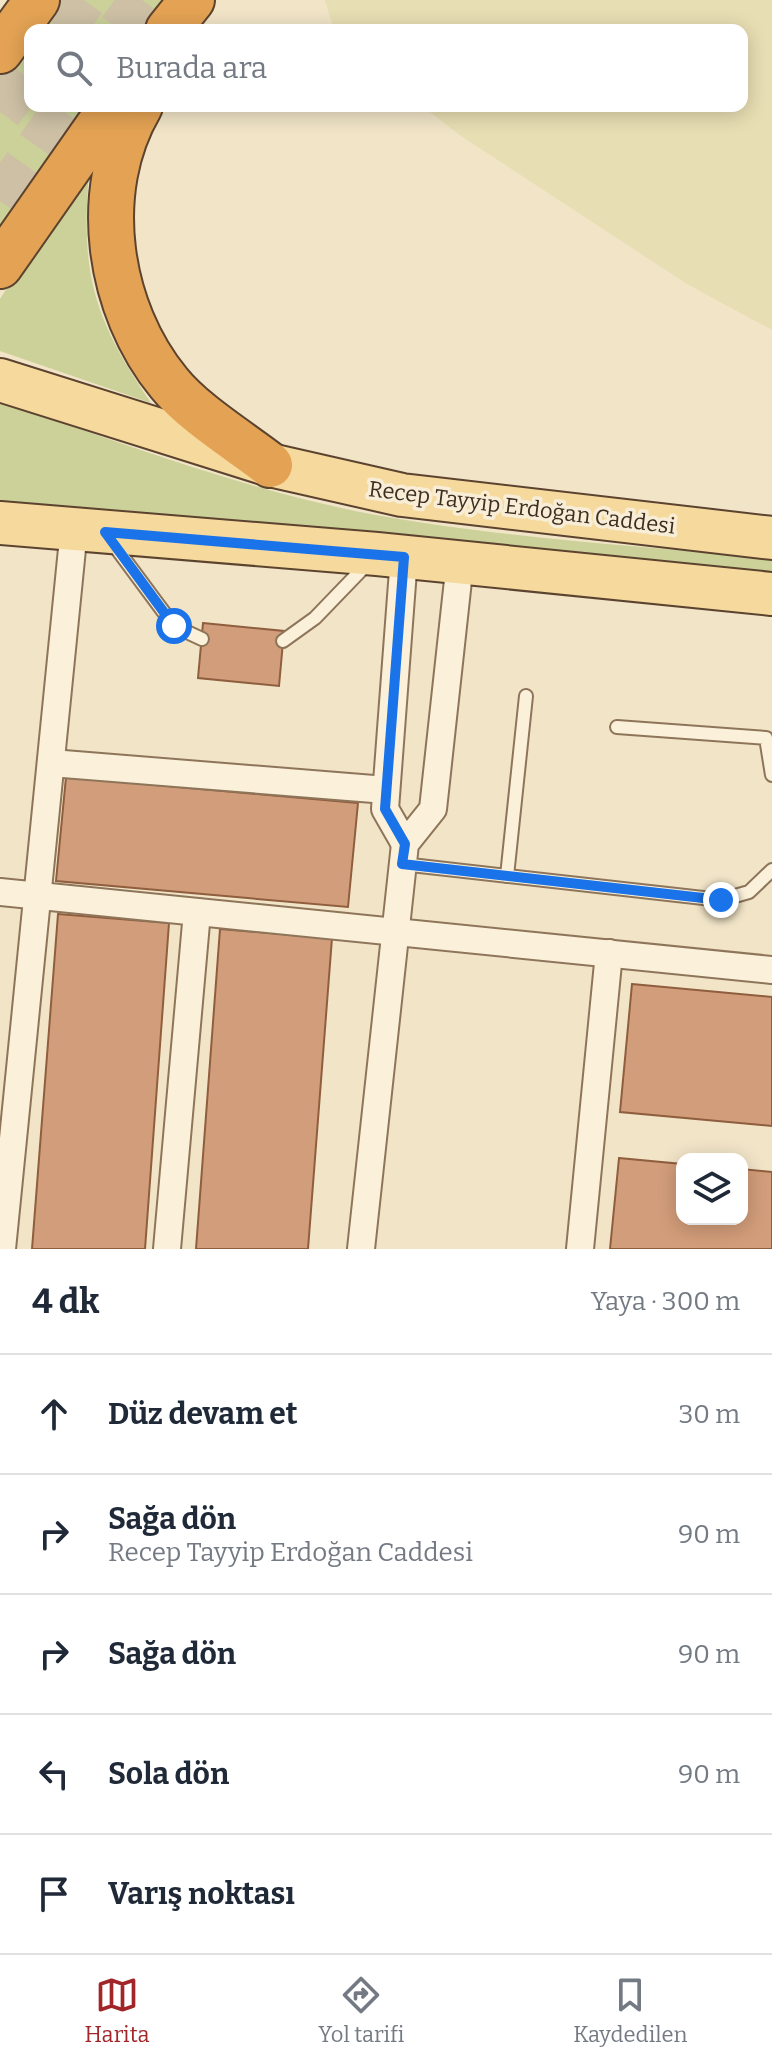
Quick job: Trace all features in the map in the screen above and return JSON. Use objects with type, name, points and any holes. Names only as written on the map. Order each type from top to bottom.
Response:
[{"type":"highway","points":[[0,51],[37,0]]},
{"type":"highway","points":[[173,24],[192,0]]},
{"type":"highway","points":[[188,24],[202,0]]},
{"type":"highway","points":[[0,266],[108,112]]},
{"type":"highway","points":[[136,112],[114,183],[113,248],[122,303],[143,349],[171,386],[270,465]]},
{"type":"main road","name":"Recep Tayyip Erdoğan Caddesi","points":[[0,380],[270,465],[402,495],[772,538]]},
{"type":"main road","points":[[0,523],[460,562],[772,594]]},
{"type":"street","points":[[2,1249],[51,763],[90,530]]},
{"type":"street","points":[[390,556],[385,809],[404,854]]},
{"type":"street","points":[[361,1249],[404,854],[433,809],[460,562]]},
{"type":"street","points":[[51,763],[386,790]]},
{"type":"street","points":[[0,892],[772,970]]},
{"type":"street","points":[[167,1249],[197,912]]},
{"type":"street","points":[[580,1249],[609,953]]},
{"type":"lane","points":[[90,530],[174,626],[202,639]]},
{"type":"lane","points":[[283,641],[390,556]]},
{"type":"lane","points":[[507,876],[526,696]]},
{"type":"lane","points":[[617,727],[766,738],[772,775]]},
{"type":"lane","points":[[404,854],[507,876],[721,900],[749,892],[772,870]]},
{"type":"shaded area","points":[[325,0],[772,0],[772,330],[687,284],[461,136],[430,112],[748,112],[748,24],[332,24]]},
{"type":"green space","points":[[65,0],[165,0],[147,24],[47,24]]},
{"type":"green space","points":[[24,55],[24,112],[84,112],[0,226],[0,86]]},
{"type":"green space","points":[[90,162],[87,232],[94,289],[114,343],[151,403],[0,351],[0,299]]},
{"type":"green space","points":[[0,402],[220,476],[310,501],[458,528],[772,559],[772,575],[252,522],[0,502]]},
{"type":"building","points":[[203,623],[284,631],[279,686],[198,678]]},
{"type":"building","points":[[66,777],[358,803],[348,907],[56,881]]},
{"type":"building","points":[[58,914],[169,923],[145,1249],[32,1249]]},
{"type":"building","points":[[220,929],[332,938],[308,1249],[196,1249]]},
{"type":"building","points":[[632,984],[772,997],[772,1126],[620,1112]]},
{"type":"building","points":[[619,1158],[676,1163],[676,1225],[748,1225],[748,1170],[772,1172],[772,1249],[610,1249]]},
{"type":"tunnel","points":[[66,24],[84,0]]},
{"type":"tunnel","points":[[124,24],[142,0]]},
{"type":"tunnel","points":[[0,112],[24,80]]},
{"type":"tunnel","points":[[0,201],[63,112]]},
{"type":"route","points":[[174,626],[158,609],[105,532],[404,557],[385,809],[405,844],[402,864],[721,900]]}]
